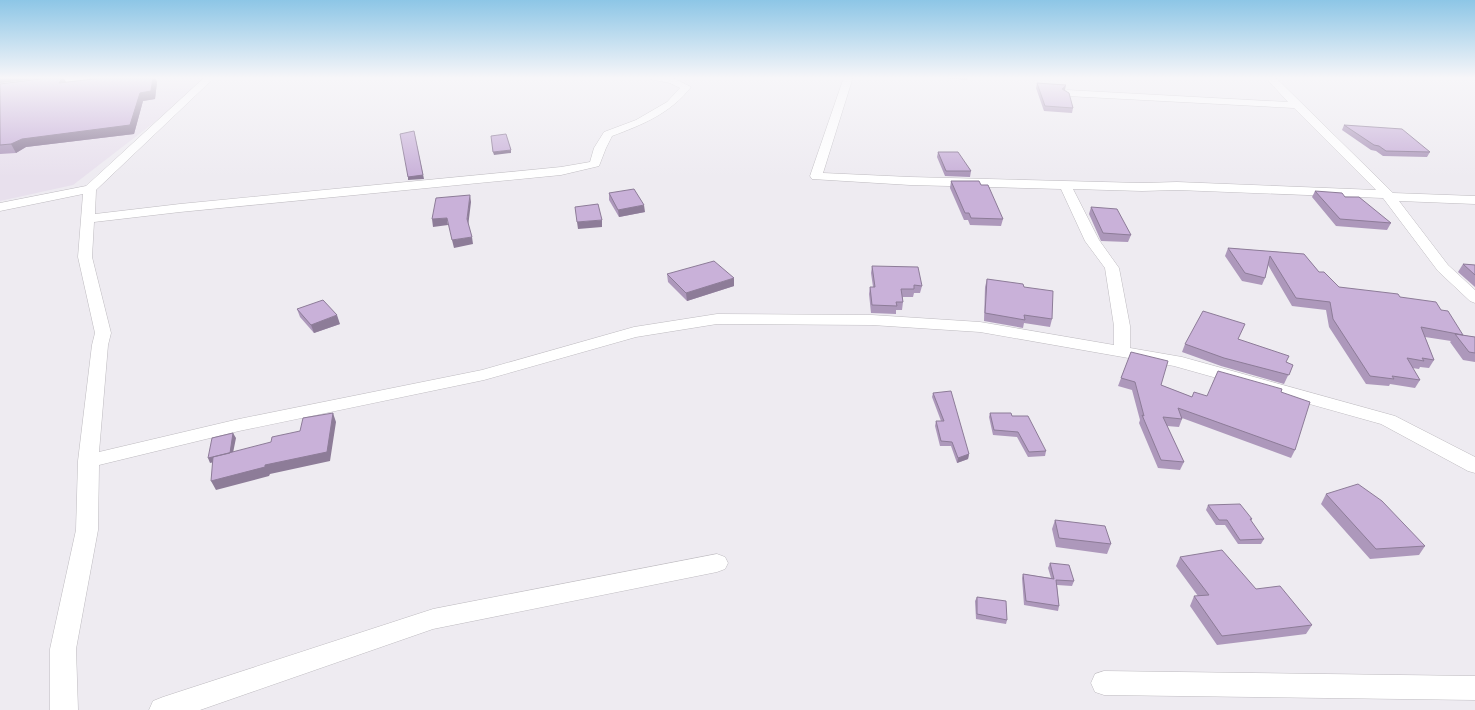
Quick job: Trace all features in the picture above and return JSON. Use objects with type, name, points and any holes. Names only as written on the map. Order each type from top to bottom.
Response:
[{"type":"street","points":[[0,207],[90,189],[175,110]]},
{"type":"street","points":[[88,219],[187,207],[561,171],[595,164],[600,148],[608,134],[646,118],[659,110]]},
{"type":"street","points":[[838,110],[816,176],[910,181],[1177,186],[1475,200]]},
{"type":"street","points":[[1302,110],[1388,195],[1443,268],[1475,298]]},
{"type":"street","points":[[1065,184],[1092,241],[1112,268],[1122,326],[1122,351]]},
{"type":"street","points":[[64,710],[63,649],[87,530],[88,461],[100,345],[103,333],[85,257],[90,189]]},
{"type":"street","points":[[88,461],[239,425],[484,375],[634,332],[717,319],[872,320],[980,327],[1176,361],[1388,420],[1475,466]]},
{"type":"street","points":[[163,710],[433,619],[717,563]]},
{"type":"street","points":[[1104,683],[1475,688]]},
{"type":"shaded area","points":[[0,110],[170,110],[73,185],[0,201]]},
{"type":"building","points":[[0,110],[135,110],[130,125],[22,139],[11,144],[0,145]]},
{"type":"building","points":[[1344,125],[1402,129],[1430,152],[1386,151],[1379,146],[1374,145]]},
{"type":"building","points":[[414,131],[423,175],[408,177],[400,134]]},
{"type":"building","points":[[506,134],[511,150],[493,152],[491,136]]},
{"type":"building","points":[[938,152],[958,152],[971,171],[946,171]]},
{"type":"building","points":[[951,181],[979,181],[981,185],[988,185],[1003,219],[971,218],[969,213],[965,213]]},
{"type":"building","points":[[634,189],[644,205],[618,210],[609,193]]},
{"type":"building","points":[[1315,191],[1342,193],[1345,197],[1359,197],[1391,223],[1340,219]]},
{"type":"building","points":[[470,195],[467,219],[472,237],[452,240],[447,218],[432,219],[436,198]]},
{"type":"building","points":[[598,204],[602,220],[577,222],[575,207]]},
{"type":"building","points":[[1091,207],[1117,209],[1131,235],[1103,233]]},
{"type":"building","points":[[1228,248],[1304,254],[1319,272],[1324,272],[1339,287],[1398,294],[1400,297],[1436,302],[1441,310],[1448,311],[1463,335],[1421,327],[1434,360],[1422,358],[1424,361],[1407,358],[1420,380],[1392,376],[1394,379],[1370,376],[1333,319],[1330,302],[1296,298],[1270,256],[1265,278],[1245,273]]},
{"type":"building","points":[[714,261],[734,278],[686,293],[667,274]]},
{"type":"building","points":[[1463,264],[1475,265],[1475,275]]},
{"type":"building","points":[[872,266],[918,267],[922,286],[914,285],[914,289],[901,289],[903,302],[896,302],[897,306],[872,305],[870,287],[875,287]]},
{"type":"building","points":[[987,279],[1023,284],[1024,287],[1053,291],[1052,319],[1024,315],[1025,320],[985,313]]},
{"type":"building","points":[[323,300],[337,315],[311,325],[297,309]]},
{"type":"building","points":[[1203,311],[1245,324],[1238,339],[1289,356],[1286,362],[1293,365],[1289,375],[1224,358],[1185,344]]},
{"type":"building","points":[[1455,334],[1475,337],[1475,353],[1469,352]]},
{"type":"building","points":[[1131,352],[1168,361],[1161,385],[1192,397],[1194,392],[1207,396],[1218,371],[1282,389],[1281,392],[1310,402],[1295,450],[1178,408],[1182,419],[1163,417],[1184,462],[1161,460],[1142,415],[1144,416],[1135,382],[1121,378]]},
{"type":"building","points":[[951,391],[969,454],[958,458],[952,442],[941,441],[936,421],[944,421],[933,393]]},
{"type":"building","points":[[333,413],[327,452],[265,465],[265,467],[211,481],[213,457],[271,442],[272,437],[300,431],[303,418]]},
{"type":"building","points":[[990,413],[1011,413],[1012,416],[1028,416],[1046,451],[1029,452],[1018,432],[994,430]]},
{"type":"building","points":[[233,433],[230,453],[208,458],[212,438]]},
{"type":"building","points":[[1358,484],[1382,501],[1425,546],[1376,549],[1326,494]]},
{"type":"building","points":[[1240,504],[1252,519],[1250,519],[1264,539],[1240,540],[1227,520],[1219,520],[1208,505]]},
{"type":"building","points":[[1055,520],[1105,526],[1111,544],[1059,538]]},
{"type":"building","points":[[1222,550],[1256,589],[1280,586],[1312,625],[1222,636],[1194,596],[1209,595],[1180,557]]},
{"type":"building","points":[[1050,563],[1069,565],[1074,581],[1056,580],[1059,606],[1026,601],[1023,574],[1054,579]]},
{"type":"building","points":[[977,597],[1006,601],[1007,620],[977,614]]}]
